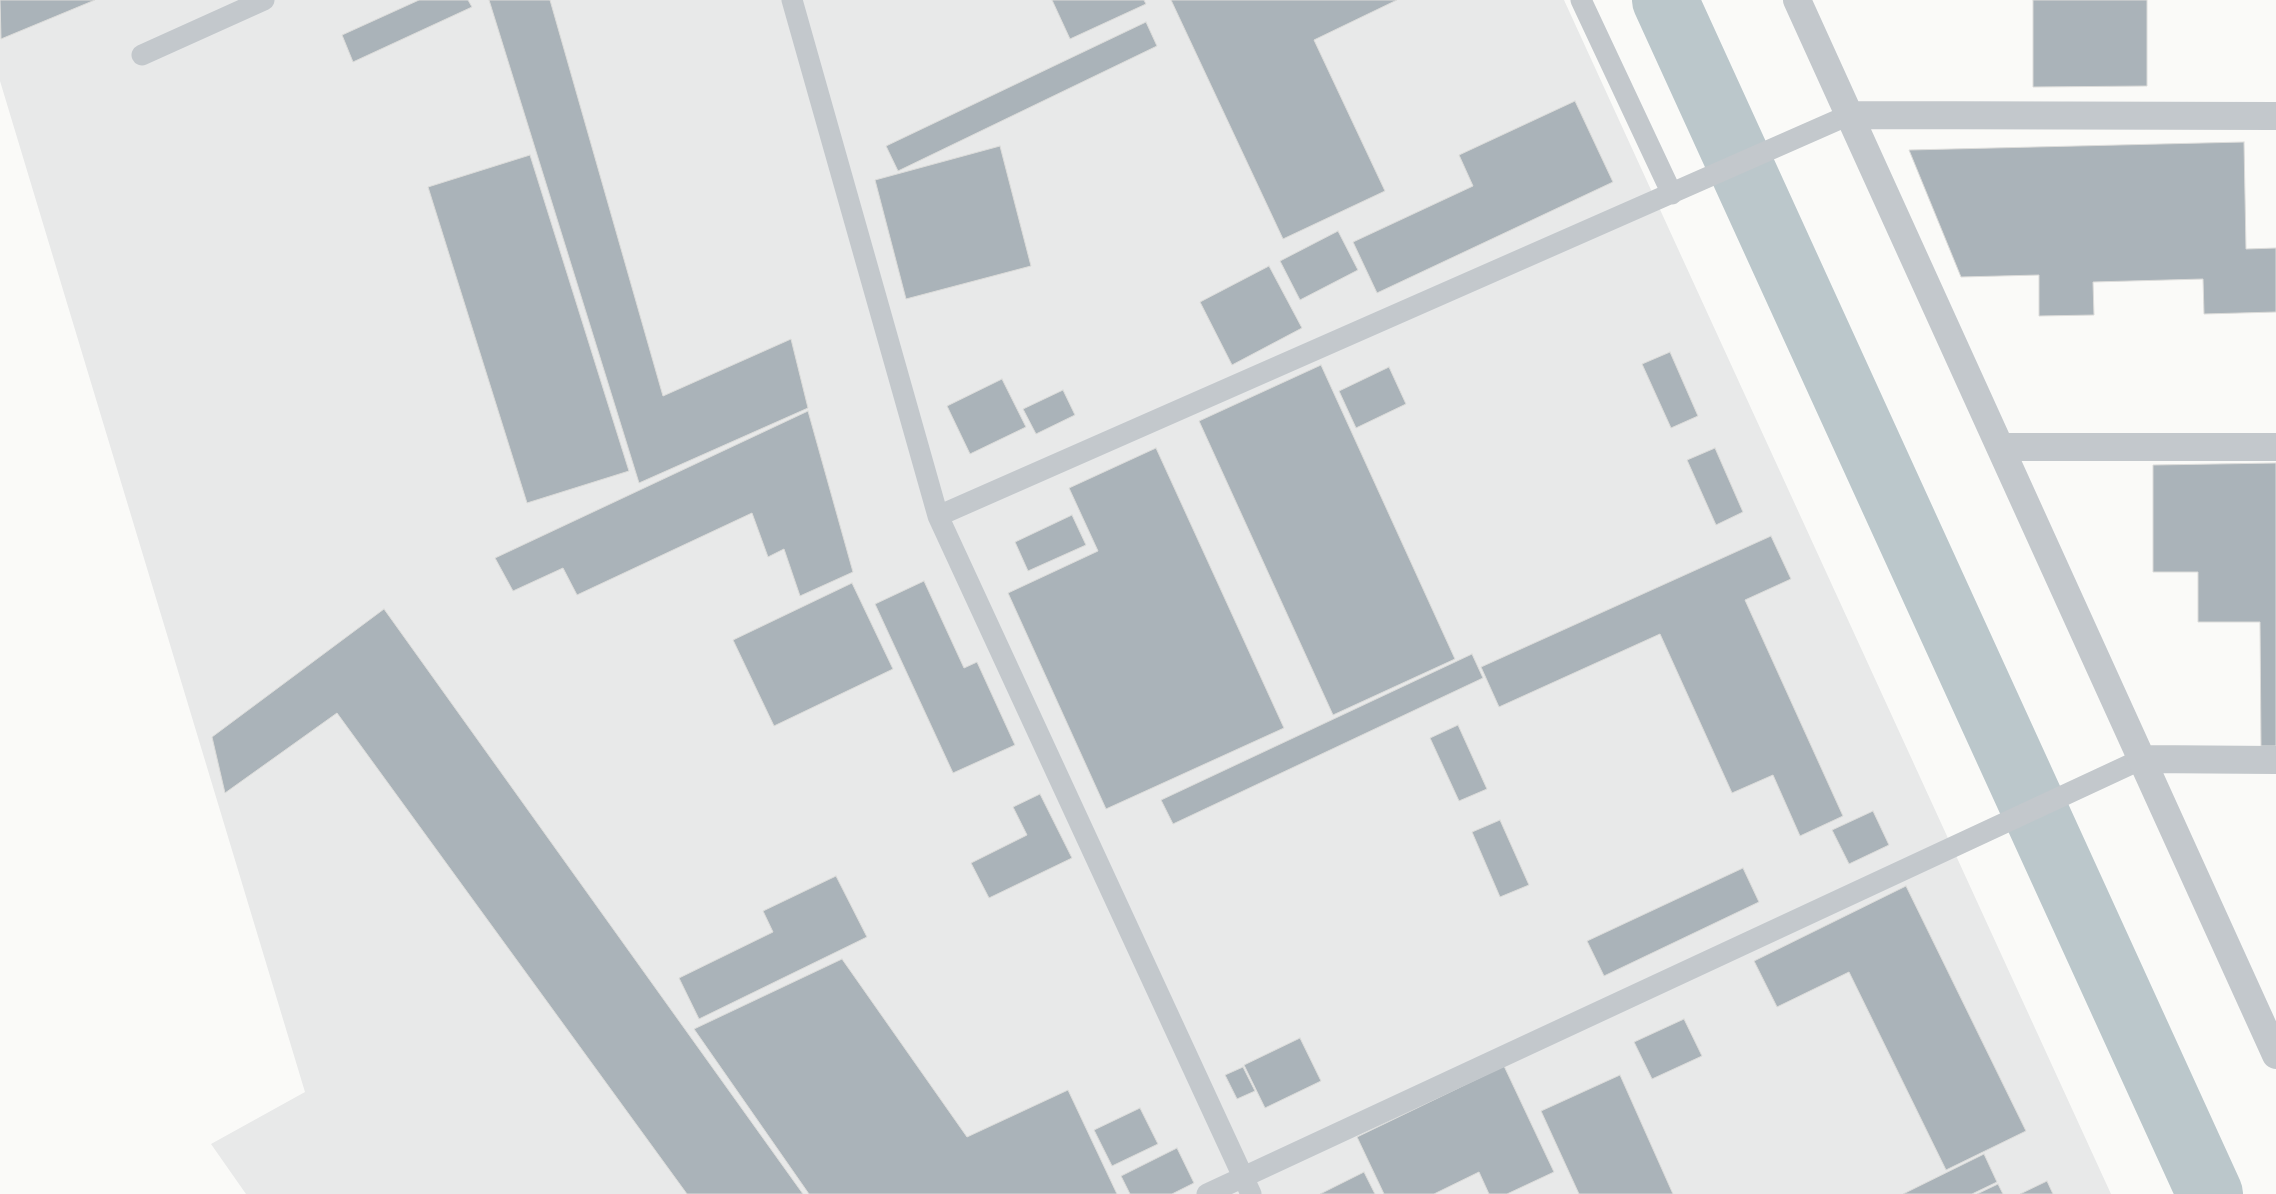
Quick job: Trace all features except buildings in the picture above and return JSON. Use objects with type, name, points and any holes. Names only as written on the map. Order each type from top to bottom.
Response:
[{"type":"street","points":[[1797,0],[2276,1055]]},
{"type":"street","points":[[1849,115],[2276,116]]},
{"type":"street","points":[[2000,447],[2276,447]]},
{"type":"street","points":[[2142,759],[2276,760]]},
{"type":"lane","points":[[142,55],[264,0]]},
{"type":"lane","points":[[792,0],[938,516],[1247,1186]]},
{"type":"lane","points":[[1581,0],[1672,194]]},
{"type":"lane","points":[[938,516],[1849,115]]},
{"type":"lane","points":[[1207,1194],[1247,1186],[1959,843],[2142,759]]},
{"type":"shaded area","points":[[0,0],[1564,0],[2111,1194],[246,1194],[211,1144],[305,1092],[0,81]]},
{"type":"waterway","points":[[1665,0],[2210,1194]]}]
